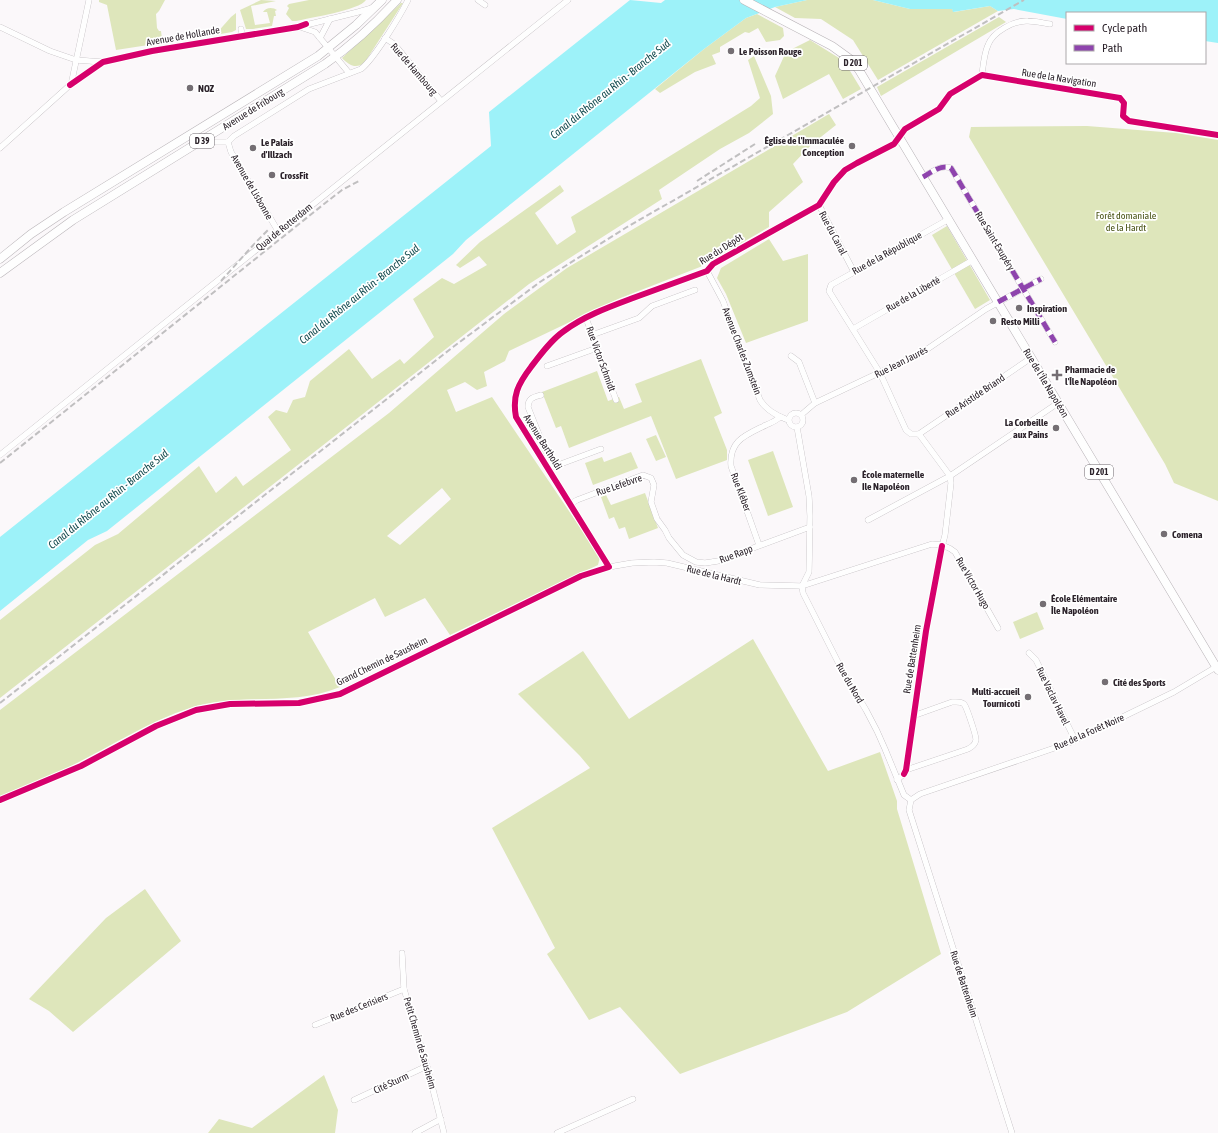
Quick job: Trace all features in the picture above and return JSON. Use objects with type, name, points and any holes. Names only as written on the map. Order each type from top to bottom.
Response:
[{"type":"main road","name":"Avenue de Fribourg","points":[[0,259],[31,234],[64,212],[329,48],[382,0]]},
{"type":"main road","name":"Avenue de Fribourg","points":[[0,273],[73,220],[303,79],[336,57],[377,20],[396,0]]},
{"type":"main road","name":"Rue de l'Île Napoléon","points":[[744,0],[832,46],[850,59],[859,70],[1217,669]]},
{"type":"street","points":[[70,85],[89,0]]},
{"type":"street","points":[[200,142],[228,142],[234,136],[309,89],[361,69],[366,65],[385,38],[408,0]]},
{"type":"street","points":[[478,0],[485,5]]},
{"type":"street","name":"Quai de Rotterdam","points":[[0,454],[568,0]]},
{"type":"street","name":"Avenue de Hollande","points":[[0,27],[50,51],[76,60],[103,62],[241,33],[298,27],[376,6]]},
{"type":"street","points":[[320,38],[330,19]]},
{"type":"street","points":[[899,136],[905,129],[939,109],[950,94],[982,75],[987,46],[992,38],[999,32],[1018,22],[1027,20],[1050,24]]},
{"type":"street","points":[[298,27],[312,30],[349,73]]},
{"type":"street","name":"Rue de Hambourg","points":[[385,38],[394,44],[441,102]]},
{"type":"street","name":"Avenue de Hollande","points":[[0,148],[70,85],[103,62]]},
{"type":"street","name":"Rue de la Navigation","points":[[982,75],[1120,98],[1124,103],[1123,116],[1129,121],[1218,135]]},
{"type":"street","name":"Rue du Canal","points":[[854,272],[819,205],[834,182],[845,170],[894,144],[899,136]]},
{"type":"street","name":"Avenue de Lisbonne","points":[[228,142],[231,152],[278,231]]},
{"type":"street","name":"Rue Saint-Exupéry","points":[[923,177],[941,167],[946,166],[951,168],[1055,342]]},
{"type":"street","name":"Rue du Dépôt","points":[[586,318],[612,306],[707,271],[713,264],[819,205]]},
{"type":"street","name":"Rue de la République","points":[[853,329],[829,291],[831,285],[948,219]]},
{"type":"street","name":"Rue de la Liberté","points":[[853,329],[973,260]]},
{"type":"street","name":"Avenue Charles Zumstein","points":[[707,271],[723,301],[760,400],[768,409],[780,417],[788,420]]},
{"type":"street","name":"Rue Jean Jaurès","points":[[801,415],[815,403],[923,352],[998,302],[1023,287],[1041,279]]},
{"type":"street","points":[[592,335],[639,318],[652,306],[695,290]]},
{"type":"street","name":"Rue Victor Schmidt","points":[[586,318],[616,400]]},
{"type":"street","name":"Avenue Bartholdi","points":[[586,318],[563,332],[538,358],[524,376],[516,391],[514,404],[516,418],[523,430],[550,468],[570,504],[609,566]]},
{"type":"street","points":[[853,329],[880,373],[906,430],[911,434],[919,434],[950,476]]},
{"type":"street","points":[[547,366],[597,348]]},
{"type":"street","points":[[791,356],[798,362],[815,403]]},
{"type":"street","name":"Rue Aristide Briand","points":[[919,434],[1031,358]]},
{"type":"street","points":[[541,394],[530,399],[528,402],[529,412],[550,468],[601,449]]},
{"type":"street","points":[[868,520],[950,476],[1058,403]]},
{"type":"street","points":[[793,413],[798,413],[801,415],[803,423],[797,427],[790,426],[788,420],[793,413]]},
{"type":"street","name":"Rue Kléber","points":[[759,545],[731,466],[731,456],[734,447],[741,438],[780,417]]},
{"type":"street","points":[[523,430],[535,426]]},
{"type":"street","points":[[797,427],[809,496],[810,527],[809,572],[802,586]]},
{"type":"street","name":"Rue Lefebvre","points":[[570,504],[643,475],[648,475],[654,485],[651,502],[657,518],[669,538]]},
{"type":"street","name":"Rue de Battenheim","points":[[906,770],[926,631],[942,546],[951,483],[950,476]]},
{"type":"street","name":"Rue Rapp","points":[[669,538],[686,558],[700,563],[718,561],[810,527]]},
{"type":"street","name":"Rue de la Hardt","points":[[609,566],[632,563],[661,562],[760,585],[802,586],[932,544],[942,546]]},
{"type":"street","name":"Rue Victor Hugo","points":[[942,546],[955,552],[998,628]]},
{"type":"street","name":"Grand Chemin de Sausheim","points":[[0,800],[82,766],[156,726],[196,710],[230,704],[299,703],[340,694],[580,576],[609,566]]},
{"type":"street","points":[[809,572],[819,581]]},
{"type":"street","name":"Rue du Nord","points":[[802,586],[838,663],[877,731],[897,780]]},
{"type":"street","name":"Rue Vaclav Havel","points":[[1028,653],[1036,660],[1075,740]]},
{"type":"street","name":"Rue de la Forêt Noire","points":[[911,800],[920,794],[1075,740],[1174,692],[1217,669]]},
{"type":"street","points":[[911,800],[904,795],[897,780],[906,770],[968,749],[976,742],[976,735],[962,703],[952,702],[913,716]]},
{"type":"street","name":"Rue de Battenheim","points":[[911,800],[909,810],[1012,1133]]},
{"type":"street","name":"Petit Chemin de Sausheim","points":[[402,953],[404,989],[427,1066],[444,1133]]},
{"type":"street","name":"Rue des Cerisiers","points":[[315,1025],[404,989]]},
{"type":"street","name":"Cité Sturm","points":[[354,1100],[427,1066]]},
{"type":"street","points":[[557,1133],[633,1099]]},
{"type":"street","points":[[416,1133],[441,1119]]},
{"type":"green space","points":[[99,0],[165,0],[156,14],[157,28],[161,31],[162,39],[158,40],[155,44],[116,50],[107,5],[99,2]]},
{"type":"green space","points":[[261,0],[276,1],[251,6],[255,25],[270,23],[267,12],[263,12],[268,8],[272,8],[277,10],[275,11],[276,16],[274,16],[272,26],[246,29],[240,10]]},
{"type":"green space","points":[[309,0],[366,0],[362,4],[345,10],[322,16],[292,21],[286,14],[289,8],[287,6],[289,4]]},
{"type":"green space","points":[[807,0],[873,0],[910,9],[952,9],[954,12],[990,6],[998,11],[878,80],[853,40],[821,19],[795,18],[775,7]]},
{"type":"green space","points":[[401,3],[403,3],[365,62],[359,66],[353,66],[347,63],[342,58]]},
{"type":"green space","points":[[236,13],[236,30],[215,35],[231,17]]},
{"type":"green space","points":[[757,14],[783,28],[784,36],[780,40],[766,42],[758,28],[749,33],[745,32],[720,47],[720,52],[712,55],[716,64],[695,72],[660,93],[655,89],[704,49],[746,18]]},
{"type":"green space","points":[[999,17],[1006,22],[881,96],[877,87]]},
{"type":"green space","points":[[810,40],[839,58],[847,66],[861,89],[843,99],[829,74],[783,99],[775,76],[786,52]]},
{"type":"green space","points":[[754,56],[771,96],[773,114],[749,133],[720,149],[659,190],[662,199],[529,284],[0,698],[0,620],[95,545],[118,534],[199,466],[216,493],[236,476],[243,486],[291,450],[268,417],[276,410],[287,413],[293,400],[305,397],[310,381],[349,349],[372,379],[400,359],[404,364],[434,337],[413,299],[442,278],[454,284],[487,265],[479,256],[460,268],[456,265],[480,242],[560,185],[564,191],[535,213],[557,245],[576,232],[571,217],[751,106],[760,98],[748,60]]},
{"type":"green space","points":[[829,114],[836,125],[812,144],[793,164],[803,182],[769,212],[769,227],[700,267],[618,299],[509,351],[505,361],[484,372],[487,386],[477,390],[465,382],[447,390],[456,412],[492,397],[600,557],[598,565],[450,635],[425,598],[385,617],[375,598],[308,632],[340,687],[322,693],[304,696],[209,703],[190,708],[158,720],[67,768],[0,797],[0,710],[389,413],[504,314],[567,268]],"holes":[[[442,488],[451,499],[400,545],[387,536]]]},
{"type":"green space","name":"Forêt domaniale de la Hardt","points":[[1087,126],[1176,133],[1218,140],[1218,501],[1174,483],[1165,464],[969,137],[971,127]]},
{"type":"green space","points":[[947,226],[990,300],[975,309],[932,235]]},
{"type":"green space","points":[[769,239],[783,261],[808,254],[808,321],[746,343],[726,294],[717,278],[721,268]]},
{"type":"green space","points":[[701,359],[722,413],[714,417],[727,450],[727,460],[676,479],[651,416],[569,448],[561,426],[556,428],[542,392],[597,371],[608,401],[619,397],[624,409],[642,402],[635,384]]},
{"type":"green space","points":[[656,435],[666,457],[656,461],[646,439]]},
{"type":"green space","points":[[773,451],[793,507],[768,516],[748,460]]},
{"type":"green space","points":[[631,452],[638,468],[593,485],[585,463],[602,457],[604,462]]},
{"type":"green space","points":[[645,493],[658,528],[629,539],[625,527],[619,529],[614,517],[609,519],[601,497],[606,495],[611,505]]},
{"type":"green space","points":[[1037,612],[1044,629],[1020,639],[1013,622]]},
{"type":"green space","points":[[753,639],[828,771],[880,752],[897,801],[897,809],[941,954],[847,1012],[680,1074],[620,1007],[589,1020],[547,954],[555,948],[492,828],[590,768],[580,756],[518,694],[583,651],[629,719]]},
{"type":"green space","points":[[145,889],[181,941],[73,1032],[49,1011],[29,999],[106,918]]},
{"type":"green space","points":[[324,1075],[338,1110],[335,1133],[208,1133],[219,1119],[252,1128]]},
{"type":"water","name":"Canal du Rhône au Rhin - Branche Sud","points":[[630,0],[661,3],[665,0],[807,0],[775,7],[746,18],[704,49],[466,240],[453,254],[107,531],[88,540],[0,611],[0,537],[491,146],[489,112]]},
{"type":"water","points":[[873,0],[1218,0],[1218,43],[1206,41],[1206,12],[1066,12],[1066,19],[1014,9],[998,11],[990,6],[953,12],[952,9],[910,9]]},
{"type":"railway","points":[[0,703],[453,347],[540,282],[627,227],[1024,0]]},
{"type":"railway","points":[[697,181],[755,144]]},
{"type":"railway","points":[[0,463],[324,204],[342,190],[359,181]]},
{"type":"railway","points":[[221,281],[268,230]]},
{"type":"marked path","points":[[923,177],[940,168],[951,168],[1055,342]]},
{"type":"marked path","points":[[998,302],[1041,279]]},
{"type":"cycle path","points":[[70,85],[103,62],[152,51],[298,27],[306,24]]},
{"type":"cycle path","points":[[0,800],[81,766],[156,726],[196,710],[230,704],[299,703],[340,694],[581,576],[609,567],[516,417],[515,403],[517,390],[534,362],[555,339],[564,331],[580,321],[597,312],[707,271],[713,264],[819,205],[834,182],[845,170],[894,144],[905,129],[939,109],[950,94],[982,75],[1120,98],[1124,103],[1123,116],[1129,121],[1218,135]]},
{"type":"cycle path","points":[[904,774],[906,770],[926,631],[942,546]]},
{"type":"place","name":"Le Poisson Rouge","points":[[731,51]]},
{"type":"place","name":"NOZ","points":[[190,88]]},
{"type":"place","name":"Église de l'Immaculée Conception","points":[[852,146]]},
{"type":"place","name":"Le Palais d'Illzach","points":[[253,148]]},
{"type":"place","name":"CrossFit","points":[[272,175]]},
{"type":"place","name":"Inspiration","points":[[1019,308]]},
{"type":"place","name":"Resto Milli","points":[[993,321]]},
{"type":"place","name":"Pharmacie de l'Île Napoléon","points":[[1057,375]]},
{"type":"place","name":"La Corbeille aux Pains","points":[[1056,428]]},
{"type":"place","name":"École maternelle Ile Napoléon","points":[[854,480]]},
{"type":"place","name":"Comena","points":[[1164,534]]},
{"type":"place","name":"École Elémentaire Île Napoléon","points":[[1043,604]]},
{"type":"place","name":"Cité des Sports","points":[[1105,682]]},
{"type":"place","name":"Multi-accueil Tournicoti","points":[[1028,697]]}]
